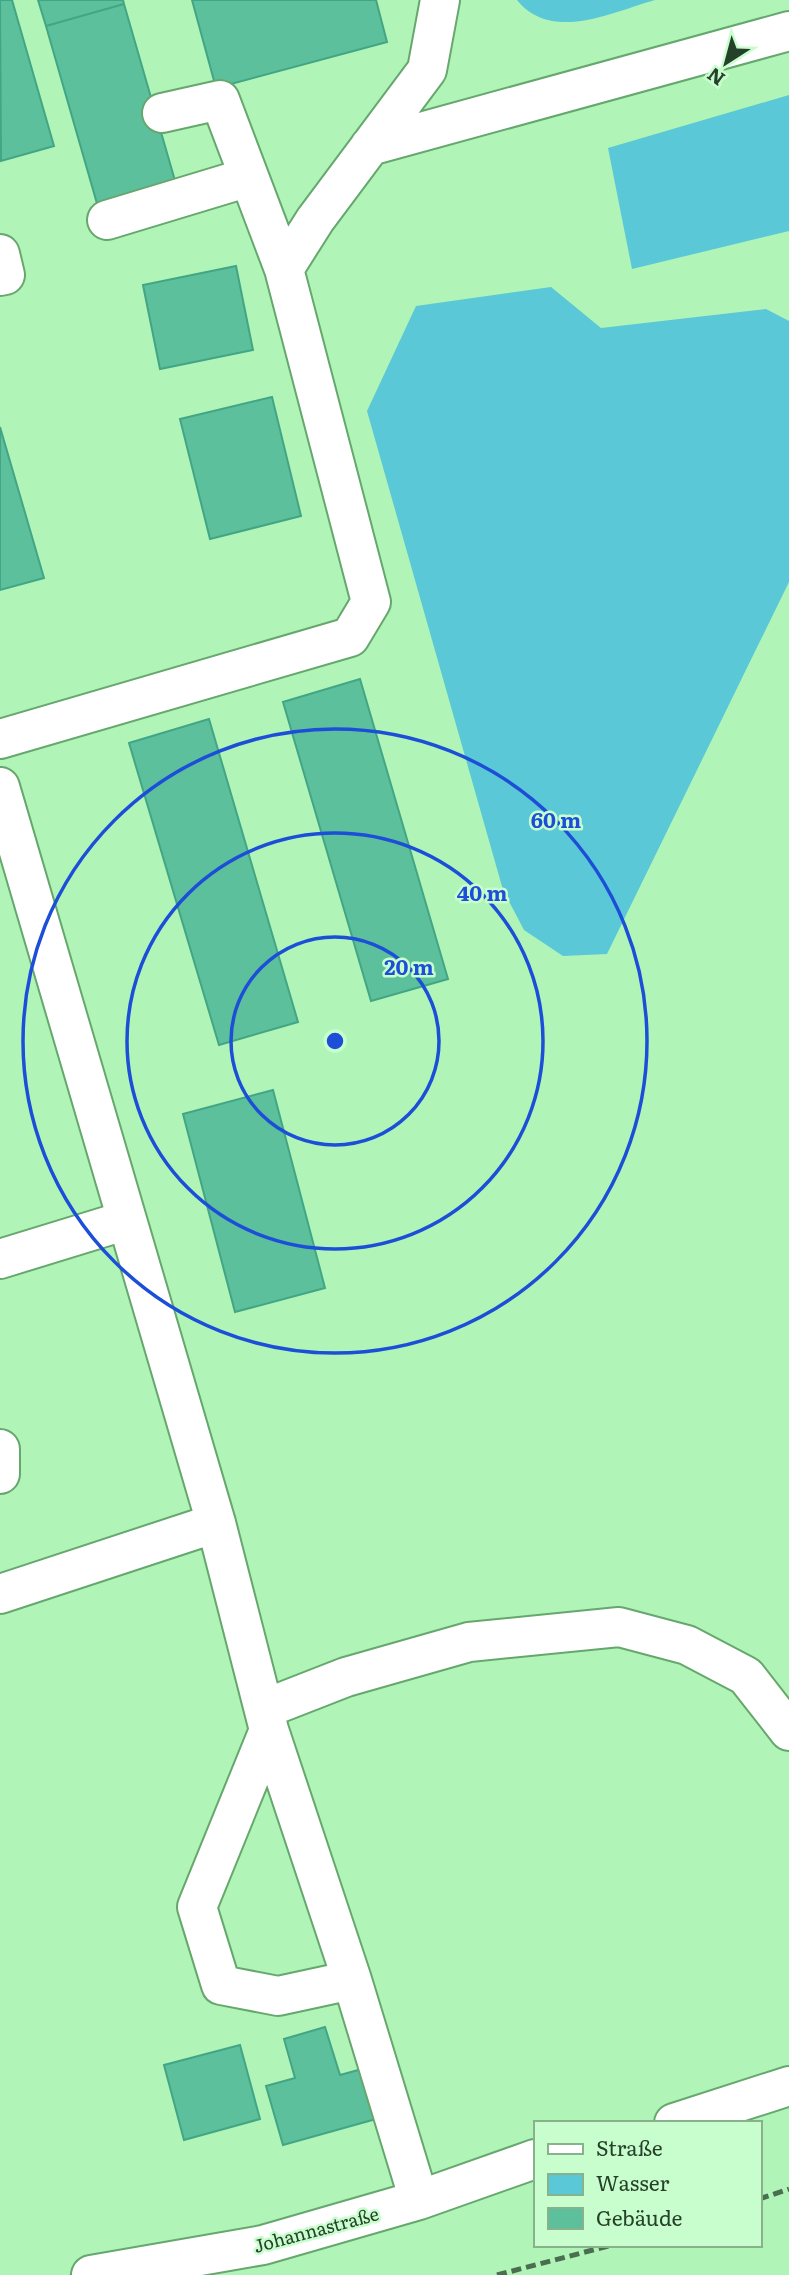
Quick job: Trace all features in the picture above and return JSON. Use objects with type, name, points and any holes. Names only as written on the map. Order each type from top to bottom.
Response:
[{"type":"street","points":[[284,269],[315,220],[428,70],[440,0]]},
{"type":"street","points":[[370,146],[789,31]]},
{"type":"street","points":[[0,739],[350,637],[371,602],[284,269],[220,100],[162,113]]},
{"type":"street","points":[[107,220],[249,177]]},
{"type":"street","points":[[0,254],[5,275],[0,276]]},
{"type":"street","points":[[0,787],[216,1523],[266,1720],[352,1980],[419,2200]]},
{"type":"street","points":[[0,1259],[127,1220]]},
{"type":"street","points":[[0,1449],[0,1474]]},
{"type":"street","points":[[0,1594],[216,1523]]},
{"type":"street","points":[[352,1980],[278,1996],[221,1985],[197,1907],[266,1720],[346,1677],[469,1642],[619,1627],[687,1645],[746,1676],[789,1731]]},
{"type":"street","points":[[680,2121],[789,2087]]},
{"type":"street","name":"Johannastraße","points":[[90,2275],[263,2245],[419,2200],[534,2159]]},
{"type":"water","points":[[517,0],[655,0],[602,17],[565,22],[547,20],[531,13]]},
{"type":"water","points":[[789,95],[789,231],[632,269],[608,148]]},
{"type":"water","points":[[551,287],[601,328],[766,309],[789,321],[789,582],[607,954],[563,956],[524,930],[503,890],[367,411],[416,306]]},
{"type":"building","points":[[0,0],[12,0],[54,146],[1,161]]},
{"type":"building","points":[[38,0],[123,0],[124,4],[46,26]]},
{"type":"building","points":[[192,0],[376,0],[387,42],[216,88]]},
{"type":"building","points":[[124,4],[176,184],[98,207],[46,26]]},
{"type":"building","points":[[236,266],[253,350],[160,369],[143,285]]},
{"type":"building","points":[[272,397],[301,516],[210,539],[180,419]]},
{"type":"building","points":[[0,427],[44,578],[0,590]]},
{"type":"building","points":[[360,679],[448,979],[371,1001],[283,702]]},
{"type":"building","points":[[209,719],[298,1022],[219,1045],[129,743]]},
{"type":"building","points":[[273,1090],[325,1288],[235,1312],[183,1114]]},
{"type":"building","points":[[325,2027],[340,2075],[362,2069],[376,2119],[283,2145],[266,2086],[295,2078],[284,2039]]},
{"type":"building","points":[[240,2045],[260,2119],[184,2140],[164,2065]]},
{"type":"railway","points":[[761,2198],[789,2189]]},
{"type":"railway","points":[[497,2275],[604,2247]]}]
